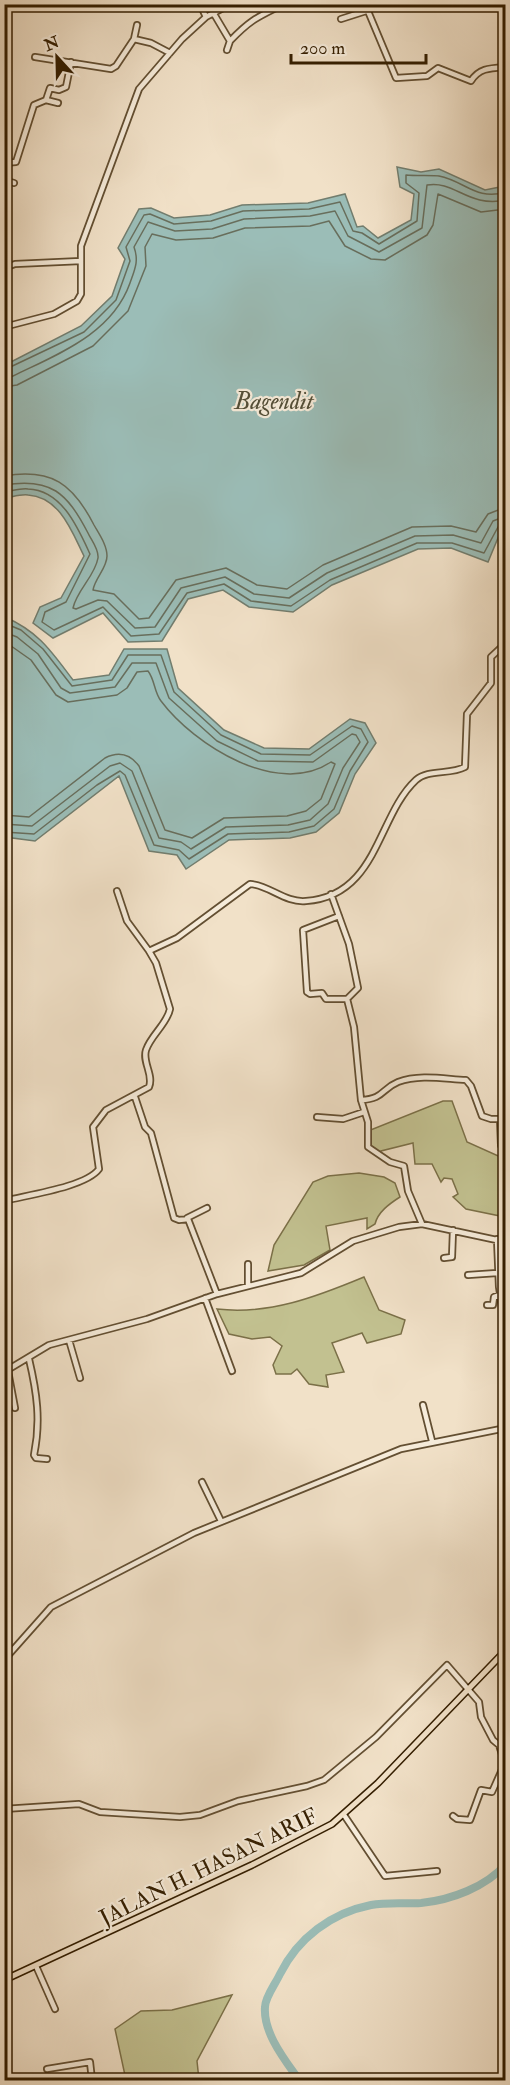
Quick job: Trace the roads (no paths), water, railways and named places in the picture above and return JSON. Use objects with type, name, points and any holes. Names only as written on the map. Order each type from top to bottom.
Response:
[{"type":"main road","name":"JALAN H. HASAN ARIF","points":[[4,1980],[312,1836],[344,1815],[378,1783],[506,1650]]},
{"type":"street","points":[[200,4],[206,17]]},
{"type":"street","points":[[4,327],[54,314],[77,301],[81,294],[81,261],[87,230],[139,89],[170,53],[206,17],[231,4]]},
{"type":"street","points":[[227,50],[230,41],[244,25],[258,15],[284,4]]},
{"type":"street","points":[[365,4],[396,78],[427,76],[438,68],[471,81],[476,74],[485,69],[506,67]]},
{"type":"street","points":[[341,19],[366,11]]},
{"type":"street","points":[[214,14],[230,41]]},
{"type":"street","points":[[35,57],[114,68],[134,39],[137,26]]},
{"type":"street","points":[[134,39],[151,43],[170,53]]},
{"type":"street","points":[[46,100],[50,88],[59,90],[66,87],[71,62]]},
{"type":"street","points":[[4,169],[6,163],[16,162],[34,105],[46,100],[58,103]]},
{"type":"street","points":[[4,180],[14,183]]},
{"type":"street","points":[[4,268],[15,264],[81,261]]},
{"type":"street","points":[[149,951],[177,938],[250,884],[306,902],[331,894],[359,876],[404,794],[417,780],[426,774],[452,772],[465,768],[467,714],[488,690],[492,679],[490,657],[506,643]]},
{"type":"street","points":[[4,1201],[91,1177],[99,1169],[93,1127],[106,1110],[135,1097],[151,1084],[146,1050],[170,1009],[156,963],[127,921],[117,891]]},
{"type":"street","points":[[331,894],[339,916],[349,944],[358,991],[347,999],[326,999],[322,993],[307,992],[303,930],[339,916]]},
{"type":"street","points":[[347,999],[354,1027],[361,1100],[368,1127],[370,1150],[404,1166],[408,1191],[422,1224]]},
{"type":"street","points":[[361,1100],[377,1098],[392,1085],[410,1078],[470,1084],[482,1116],[502,1119],[501,1145]]},
{"type":"street","points":[[135,1097],[144,1127],[151,1133],[174,1218],[189,1220],[207,1208]]},
{"type":"street","points":[[317,1117],[343,1119],[364,1112]]},
{"type":"street","points":[[189,1220],[217,1293]]},
{"type":"street","points":[[15,1408],[6,1371],[49,1345],[147,1319],[217,1293],[301,1273],[353,1242],[399,1227],[422,1224],[506,1242]]},
{"type":"street","points":[[444,1258],[452,1257],[453,1230]]},
{"type":"street","points":[[497,1239],[497,1273],[506,1334]]},
{"type":"street","points":[[248,1264],[248,1286]]},
{"type":"street","points":[[468,1275],[497,1273]]},
{"type":"street","points":[[487,1305],[493,1305],[494,1297],[500,1295]]},
{"type":"street","points":[[205,1298],[231,1371]]},
{"type":"street","points":[[69,1340],[80,1378]]},
{"type":"street","points":[[28,1359],[40,1416],[36,1426],[34,1457],[47,1459]]},
{"type":"street","points":[[423,1405],[432,1442]]},
{"type":"street","points":[[4,1660],[51,1607],[220,1521],[401,1449],[506,1428]]},
{"type":"street","points":[[202,1482],[220,1521]]},
{"type":"street","points":[[4,1809],[79,1804],[100,1812],[180,1817],[200,1815],[228,1803],[282,1794],[324,1780],[376,1737],[447,1665],[479,1702],[481,1717],[493,1740],[499,1744],[505,1766],[492,1792],[481,1790],[470,1820],[457,1819],[453,1816]]},
{"type":"street","points":[[344,1815],[385,1876],[437,1871]]},
{"type":"street","points":[[506,1877],[506,1888]]},
{"type":"street","points":[[506,1906],[502,1916],[505,1936],[500,1973],[506,1993]]},
{"type":"street","points":[[36,1966],[55,2009]]},
{"type":"street","points":[[47,2069],[90,2062],[92,2080]]},
{"type":"water","name":"Bagendit","points":[[397,167],[421,172],[439,169],[485,190],[505,186],[505,521],[488,562],[451,548],[418,549],[332,585],[293,612],[249,607],[223,590],[188,599],[162,641],[128,642],[103,613],[53,638],[33,623],[40,607],[61,598],[84,556],[64,517],[49,502],[28,495],[5,498],[5,365],[81,326],[112,296],[125,259],[118,248],[139,209],[151,208],[174,218],[210,215],[242,205],[308,203],[345,194],[357,227],[363,226],[378,238],[411,220],[414,194],[400,187]]},
{"type":"water","points":[[5,617],[36,636],[51,651],[73,680],[109,675],[124,649],[167,649],[178,688],[224,730],[264,748],[309,749],[350,719],[365,723],[376,743],[355,774],[339,813],[316,832],[290,838],[229,840],[186,869],[177,855],[149,851],[119,776],[35,841],[5,837]]},
{"type":"waterway","points":[[299,2080],[271,2036],[265,2017],[265,2003],[287,1961],[306,1938],[329,1921],[356,1909],[377,1904],[421,1903],[444,1899],[467,1891],[478,1886],[506,1864]]}]
